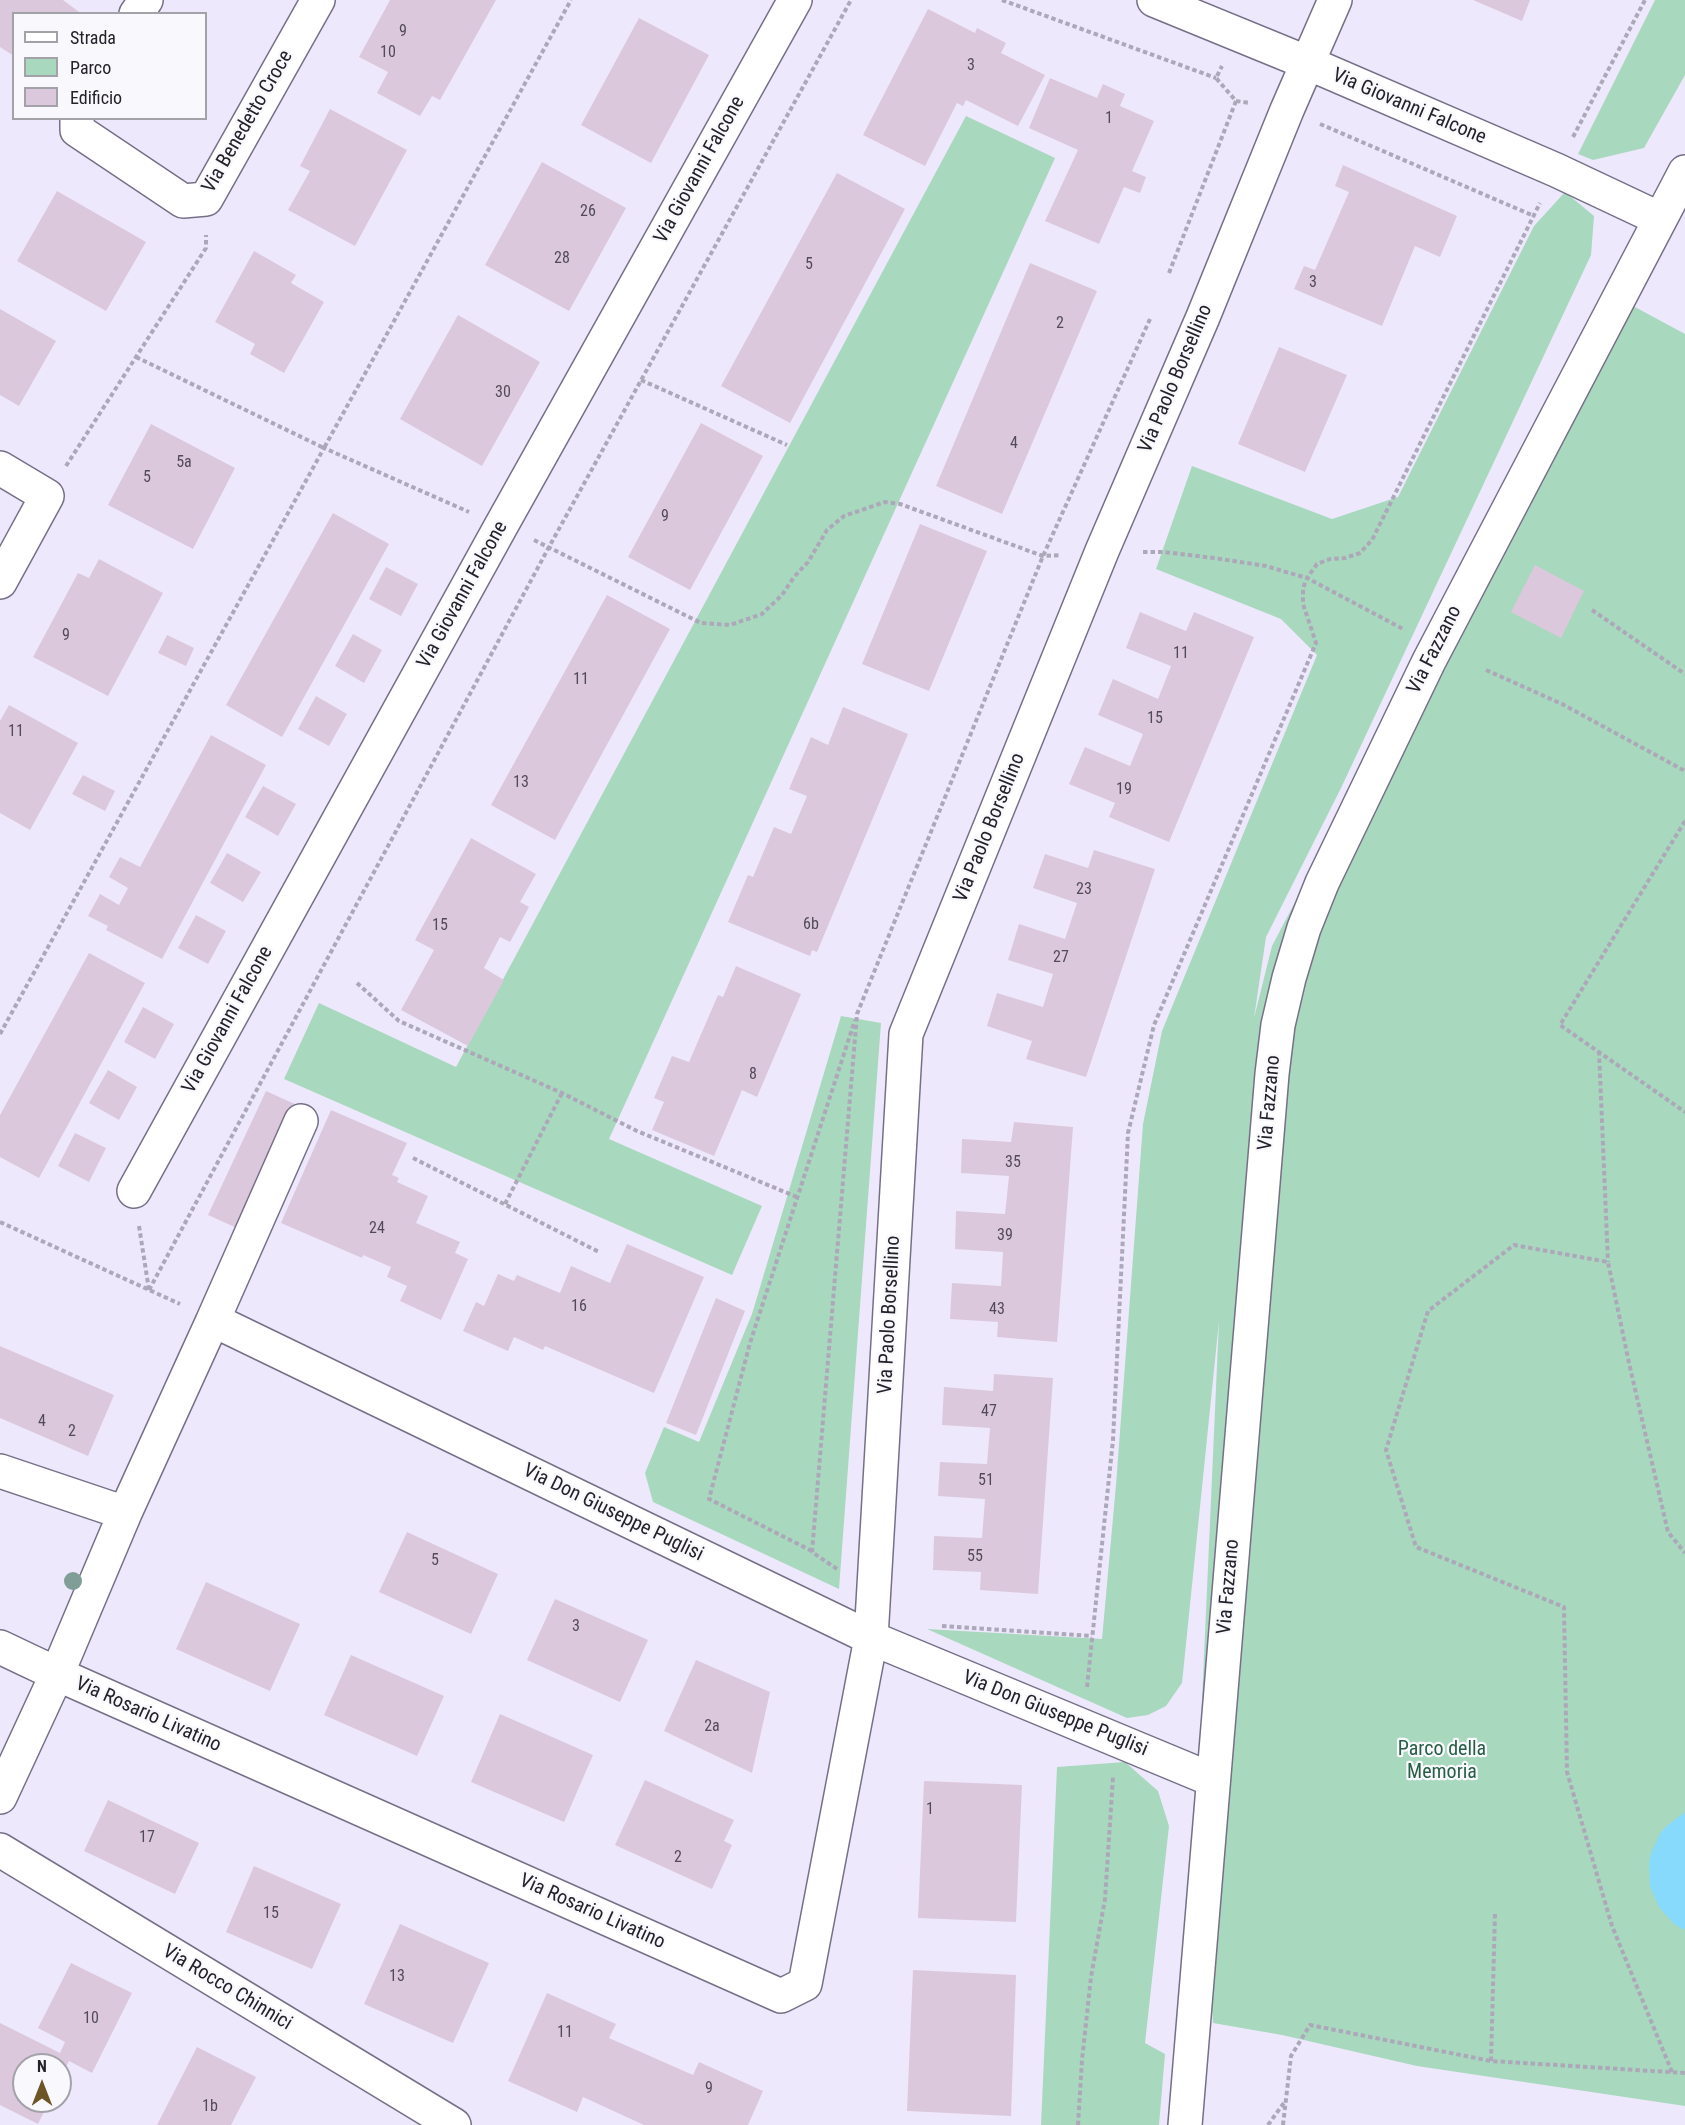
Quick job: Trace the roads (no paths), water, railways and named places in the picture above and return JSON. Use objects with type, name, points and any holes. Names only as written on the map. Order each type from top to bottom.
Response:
[{"type":"street","name":"Via Benedetto Croce","points":[[77,120],[77,130],[183,201],[206,199],[318,0]]},
{"type":"street","name":"Via Giovanni Falcone","points":[[134,1191],[501,526],[795,0]]},
{"type":"street","name":"Via Giovanni Falcone","points":[[1154,0],[1308,63],[1556,170],[1660,219]]},
{"type":"street","name":"Via Paolo Borsellino","points":[[871,1638],[906,1034],[1102,551],[1203,317],[1287,110],[1335,0]]},
{"type":"street","name":"Via Fazzano","points":[[1185,2125],[1272,1074],[1278,1025],[1289,978],[1304,928],[1322,883],[1429,660],[1685,172]]},
{"type":"street","points":[[0,468],[47,496],[0,582]]},
{"type":"street","points":[[0,1797],[57,1674],[125,1513],[301,1121]]},
{"type":"street","name":"Via Don Giuseppe Puglisi","points":[[213,1320],[871,1638],[1213,1780]]},
{"type":"street","points":[[0,1472],[125,1513]]},
{"type":"street","name":"Via Rosario Livatino","points":[[57,1674],[781,1996],[805,1984],[871,1638]]},
{"type":"street","points":[[0,1647],[57,1674]]},
{"type":"street","name":"Via Rocco Chinnici","points":[[0,1850],[454,2125]]},
{"type":"water","points":[[1685,1812],[1685,1930],[1674,1924],[1659,1907],[1650,1886],[1649,1864],[1651,1853],[1661,1832]]},
{"type":"park label","name":"Parco della Memoria","points":[[1442,1762]]}]
